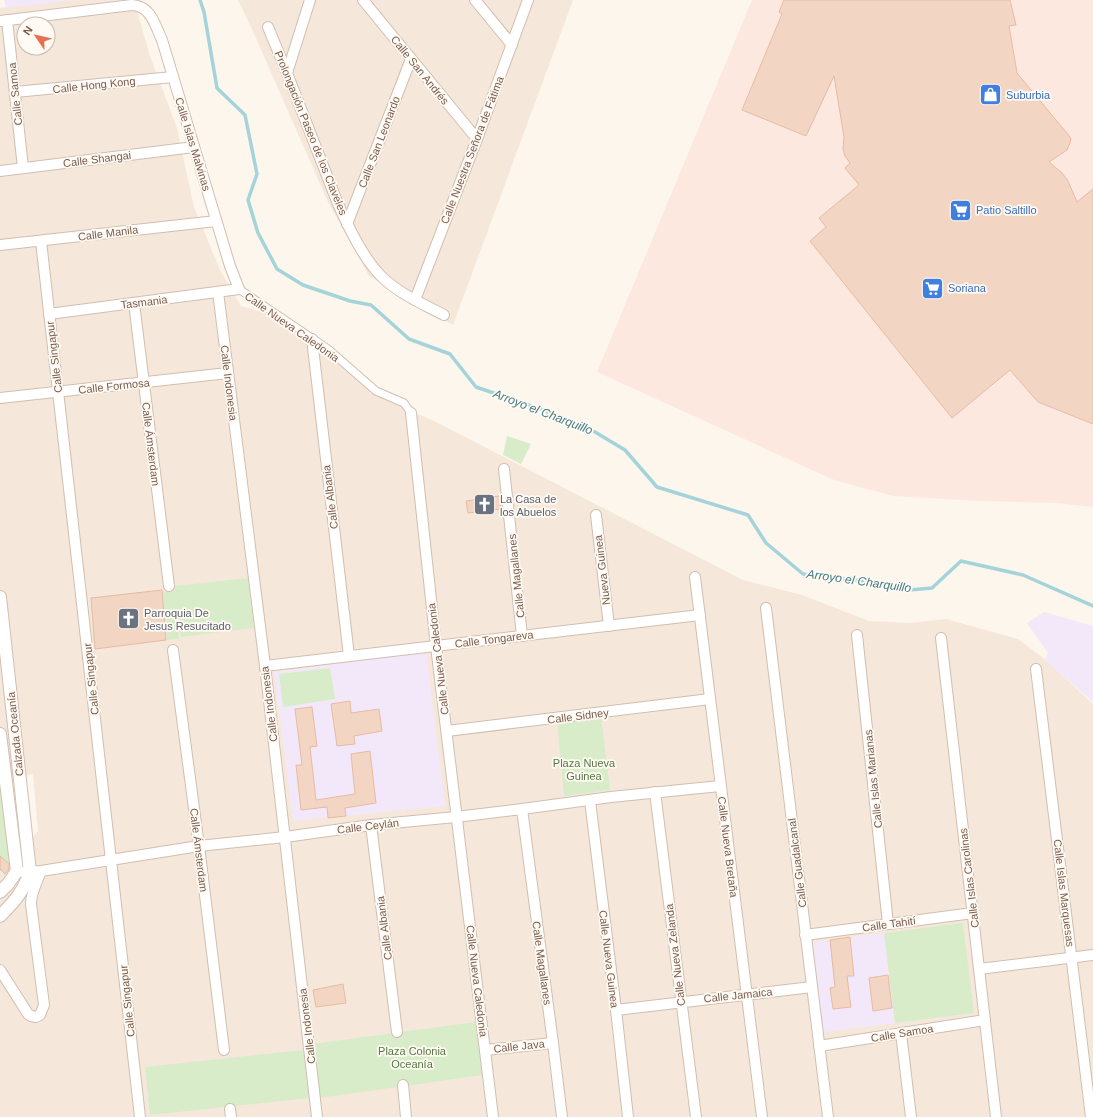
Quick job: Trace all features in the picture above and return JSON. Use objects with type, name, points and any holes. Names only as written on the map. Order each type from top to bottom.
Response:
[{"type":"street","points":[[287,73],[310,0]]},
{"type":"street","name":"Calle San Andrés","points":[[363,0],[476,139]]},
{"type":"street","points":[[476,0],[512,45]]},
{"type":"street","name":"Calle Nuestra Señora de Fátima","points":[[415,300],[528,0]]},
{"type":"street","name":"Calle Islas Malvinas","points":[[4,21],[137,5],[143,7],[151,15],[162,40],[216,221],[239,289]]},
{"type":"street","name":"Calle Samoa","points":[[4,21],[15,92],[24,168]]},
{"type":"street","name":"Prolongación Paseo de los Claveles","points":[[268,27],[328,182],[348,224],[367,258],[374,269],[390,283],[415,300],[444,315]]},
{"type":"street","name":"Calle San Leonardo","points":[[348,224],[411,59]]},
{"type":"street","name":"Calle Hong Kong","points":[[15,92],[173,77]]},
{"type":"street","name":"Calle Shangai","points":[[0,171],[194,147]]},
{"type":"street","name":"Calle Manila","points":[[0,245],[216,221]]},
{"type":"street","name":"Calle Singapur","points":[[41,241],[140,1117]]},
{"type":"street","name":"Tasmania","points":[[49,314],[239,289]]},
{"type":"street","name":"Calle Nueva Caledonia","points":[[239,289],[328,349],[376,391],[404,403],[411,413],[436,646],[493,1117]]},
{"type":"street","name":"Calle Indonesia","points":[[218,292],[265,666],[317,1117]]},
{"type":"street","name":"Calle Ámsterdam","points":[[134,303],[169,586]]},
{"type":"street","name":"Calle Albania","points":[[312,339],[349,656]]},
{"type":"street","name":"Calle Formosa","points":[[0,398],[228,373]]},
{"type":"street","name":"Calle Magallanes","points":[[504,469],[522,636]]},
{"type":"street","name":"Nueva Guinea","points":[[596,515],[609,626]]},
{"type":"street","name":"Calle Nueva Bretaña","points":[[695,577],[762,1117]]},
{"type":"street","name":"Calzada Oceanía","points":[[0,597],[36,871],[31,904],[44,1005],[40,1015],[36,1018],[24,1010],[0,970]]},
{"type":"street","name":"Calle Guadalcanal","points":[[766,608],[828,1117]]},
{"type":"street","name":"Calle Tongareva","points":[[265,666],[700,615]]},
{"type":"street","name":"Calle Islas Marianas","points":[[857,635],[888,924]]},
{"type":"street","name":"Calle Islas Carolinas","points":[[942,638],[996,1117]]},
{"type":"street","name":"Calle Ámsterdam","points":[[173,650],[224,1050]]},
{"type":"street","name":"Calle Islas Marquesas","points":[[1036,669],[1091,1117]]},
{"type":"street","name":"Calle Sidney","points":[[447,732],[710,699]]},
{"type":"street","name":"Calzada Oceanía","points":[[0,734],[2,775],[17,871]]},
{"type":"street","name":"Calle Ceylán","points":[[17,871],[36,871],[199,846],[285,837],[371,825],[456,817],[655,792],[720,786]]},
{"type":"street","name":"Calle Nueva Zelanda","points":[[655,792],[696,1117]]},
{"type":"street","name":"Calle Nueva Guinea","points":[[590,800],[628,1117]]},
{"type":"street","name":"Calle Magallanes","points":[[522,809],[562,1117]]},
{"type":"street","name":"Calle Albania","points":[[371,825],[397,1032]]},
{"type":"street","points":[[0,892],[17,871]]},
{"type":"street","points":[[0,916],[21,893],[36,871]]},
{"type":"street","name":"Calle Tahití","points":[[805,935],[973,913]]},
{"type":"street","points":[[979,969],[1093,955]]},
{"type":"street","name":"Calle Jamaica","points":[[616,1010],[812,987]]},
{"type":"street","name":"Calle Samoa","points":[[819,1046],[985,1020]]},
{"type":"street","points":[[901,1033],[911,1117]]},
{"type":"street","name":"Calle Java","points":[[485,1050],[553,1043]]},
{"type":"street","points":[[403,1085],[406,1117]]},
{"type":"shaded area","points":[[4,0],[74,0],[6,8]]},
{"type":"shaded area","points":[[64,0],[134,0],[150,56],[177,128],[194,207],[220,270],[241,306],[283,318],[335,359],[372,394],[434,421],[743,580],[802,595],[869,621],[910,623],[946,619],[1018,639],[1046,660],[1093,704],[1093,1117],[0,1117],[0,872],[38,831],[33,774],[0,779],[0,8]]},
{"type":"shaded area","points":[[238,0],[573,0],[453,325],[369,276],[328,202]]},
{"type":"shaded area","points":[[752,0],[1093,0],[1093,507],[1056,503],[979,501],[893,496],[834,480],[597,372]]},
{"type":"shaded area","points":[[1044,612],[1093,626],[1093,702],[1045,660],[1048,653],[1027,623]]},
{"type":"shaded area","points":[[426,652],[445,806],[293,821],[274,672]]},
{"type":"shaded area","points":[[884,933],[895,1023],[823,1032],[812,942]]},
{"type":"green space","points":[[507,436],[531,444],[521,464],[503,455]]},
{"type":"green space","points":[[248,578],[254,628],[181,637],[179,622],[175,622],[178,623],[179,639],[167,640],[163,592],[175,590],[175,586]]},
{"type":"green space","points":[[330,668],[335,699],[283,707],[279,674]]},
{"type":"green space","name":"Plaza Nueva Guinea","points":[[601,716],[610,790],[564,796],[557,722]]},
{"type":"green space","points":[[2,785],[12,859],[0,872],[0,786]]},
{"type":"green space","points":[[963,923],[974,1013],[895,1023],[884,933]]},
{"type":"green space","name":"Plaza Colonia Oceanía","points":[[476,1022],[483,1075],[319,1098],[312,1044]]},
{"type":"green space","points":[[303,1050],[309,1098],[150,1115],[145,1067]]},
{"type":"building","name":"Patio Saltillo","points":[[784,0],[1010,0],[1016,25],[1009,26],[1017,73],[1071,139],[1067,150],[1049,162],[1062,173],[1068,181],[1077,202],[1093,189],[1093,424],[1038,402],[1010,370],[952,418],[810,241],[826,227],[819,218],[859,185],[845,168],[850,163],[845,156],[843,149],[844,137],[834,76],[806,136],[742,110],[782,14],[779,12]]},
{"type":"building","name":"La Casa de los Abuelos","points":[[499,496],[501,509],[468,513],[466,501]]},
{"type":"building","name":"Parroquia De Jesus Resucitado","points":[[162,590],[166,640],[95,649],[91,598]]},
{"type":"building","points":[[350,701],[351,713],[379,709],[382,731],[354,736],[355,744],[337,746],[331,704]]},
{"type":"building","points":[[312,707],[317,746],[310,747],[316,800],[355,794],[351,754],[370,751],[376,803],[345,808],[346,816],[328,818],[327,807],[301,810],[296,765],[302,765],[295,709]]},
{"type":"building","points":[[0,856],[9,864],[9,869],[5,874],[0,869]]},
{"type":"building","points":[[850,937],[854,976],[847,976],[851,1007],[833,1009],[830,988],[835,987],[830,940]]},
{"type":"building","points":[[888,975],[892,1008],[873,1011],[869,978]]},
{"type":"building","points":[[343,984],[346,1003],[316,1007],[313,990]]},
{"type":"waterway","name":"Arroyo el Charquillo","points":[[200,0],[204,12],[217,88],[245,115],[257,174],[248,200],[258,233],[277,269],[303,285],[350,301],[371,305],[409,339],[450,354],[476,387],[543,410],[595,432],[625,450],[657,487],[748,515],[766,543],[803,574],[856,580],[909,590],[932,588],[961,561],[1023,575],[1093,606]]},
{"type":"place","name":"Suburbia","points":[[991,95]]},
{"type":"place","name":"Patio Saltillo","points":[[961,210]]},
{"type":"place","name":"Soriana","points":[[933,288]]},
{"type":"place","name":"La Casa de los Abuelos","points":[[484,505]]},
{"type":"place","name":"Parroquia De Jesus Resucitado","points":[[128,619]]}]
